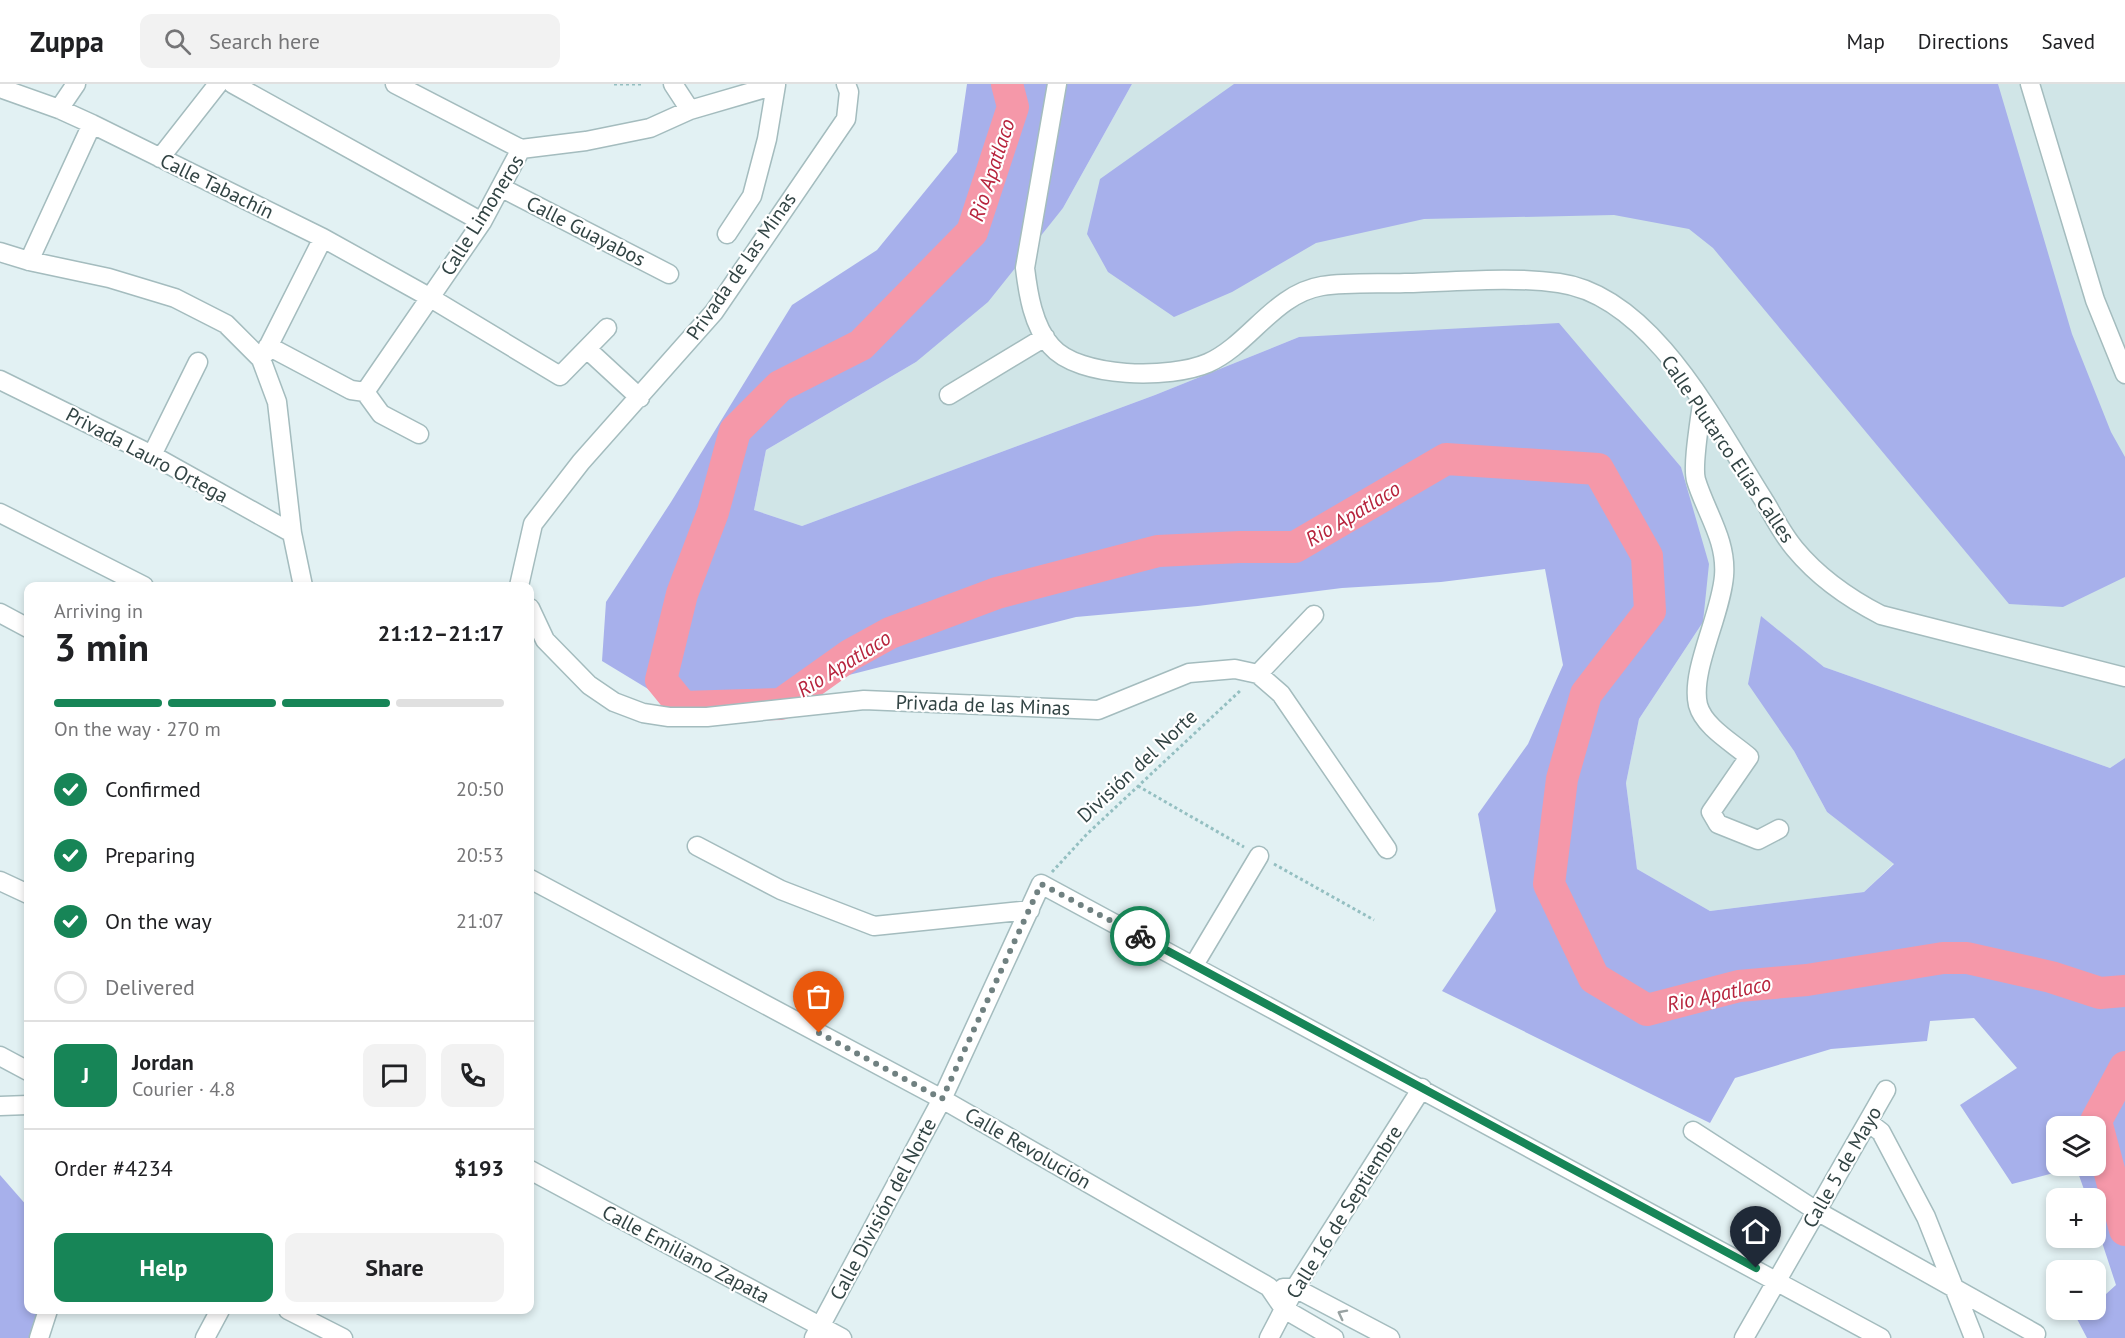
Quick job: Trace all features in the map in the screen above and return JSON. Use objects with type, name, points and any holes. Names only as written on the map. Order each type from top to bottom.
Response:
[{"type":"street","points":[[59,109],[76,84]]},
{"type":"street","points":[[160,158],[218,84]]},
{"type":"street","points":[[233,84],[482,222]]},
{"type":"street","points":[[395,84],[520,149]]},
{"type":"street","points":[[673,84],[690,110]]},
{"type":"street","name":"Privada de las Minas","points":[[520,582],[533,524],[581,462],[714,312],[846,119],[849,92],[846,84]]},
{"type":"street","name":"Calle Plutarco Elías Calles","points":[[1057,84],[1025,268],[1029,298],[1045,337],[1052,348],[1085,368],[1158,374],[1208,363],[1240,341],[1288,299],[1320,286],[1520,279],[1562,283],[1604,298],[1636,320],[1672,362],[1702,403],[1793,547],[1816,572],[1849,598],[1881,615],[2125,677]]},
{"type":"street","points":[[2030,84],[2095,300],[2125,374]]},
{"type":"street","points":[[727,234],[752,196],[767,139],[776,85]]},
{"type":"street","name":"Calle Limoneros","points":[[371,386],[429,297],[482,222],[502,188],[520,149],[586,141],[650,128],[690,110],[776,85]]},
{"type":"street","name":"Calle Tabachín","points":[[0,88],[59,109],[92,124],[322,238],[429,297],[560,376],[588,350]]},
{"type":"street","points":[[29,261],[92,124]]},
{"type":"street","name":"Calle Guayabos","points":[[502,188],[669,274]]},
{"type":"street","points":[[302,582],[292,533],[277,402],[265,353],[322,238]]},
{"type":"street","points":[[0,252],[29,261],[110,278],[175,298],[225,324],[265,353],[351,390],[371,386],[381,414],[419,434]]},
{"type":"street","points":[[607,328],[588,350],[640,398]]},
{"type":"street","points":[[949,395],[1045,337]]},
{"type":"street","points":[[152,455],[198,362]]},
{"type":"street","name":"Privada Lauro Ortega","points":[[0,380],[152,455],[292,533]]},
{"type":"street","points":[[1702,403],[1695,478],[1721,539],[1724,574],[1719,609],[1696,685],[1697,696],[1699,707],[1709,724],[1749,756],[1711,812],[1718,824],[1758,840],[1779,829]]},
{"type":"street","points":[[0,513],[136,582]]},
{"type":"street","points":[[0,613],[24,626]]},
{"type":"street","points":[[1314,615],[1258,674],[1281,694],[1387,849]]},
{"type":"street","name":"Privada de las Minas","points":[[534,617],[545,640],[589,685],[614,702],[643,713],[669,717],[707,717],[864,700],[1098,710],[1189,673],[1235,669],[1258,674]]},
{"type":"street","points":[[697,846],[781,890],[874,926],[1030,910]]},
{"type":"street","points":[[1194,965],[1259,856]]},
{"type":"street","points":[[0,881],[24,892]]},
{"type":"street","name":"Calle Revolución","points":[[534,881],[942,1099],[1269,1287],[1284,1308],[1334,1338]]},
{"type":"street","points":[[1041,884],[1881,1338]]},
{"type":"street","name":"Calle División del Norte","points":[[817,1332],[942,1099],[1041,884]]},
{"type":"street","points":[[0,1056],[24,1069]]},
{"type":"street","name":"Calle 16 de Septiembre","points":[[1269,1338],[1295,1288],[1422,1088]]},
{"type":"street","name":"Calle 5 de Mayo","points":[[1744,1338],[1815,1210],[1886,1090]]},
{"type":"street","points":[[0,1106],[24,1105]]},
{"type":"street","points":[[1868,1122],[1881,1132],[1926,1217],[1974,1338]]},
{"type":"street","points":[[1693,1131],[1815,1210],[1957,1292],[2036,1334]]},
{"type":"street","name":"Calle Emiliano Zapata","points":[[534,1172],[817,1332],[842,1338]]},
{"type":"street","name":"Calle Revolución","points":[[1269,1287],[1295,1288],[1390,1338]]},
{"type":"street","points":[[39,1338],[47,1314]]},
{"type":"street","points":[[205,1338],[218,1314]]},
{"type":"street","points":[[296,1314],[343,1338]]},
{"type":"path","points":[[614,84],[643,84]]},
{"type":"path","name":"División del Norte","points":[[1041,884],[1087,834],[1258,674]]},
{"type":"shaded area","points":[[967,84],[1132,84],[1063,208],[988,302],[916,362],[766,450],[754,510],[802,526],[1155,395],[1299,337],[1559,323],[1681,467],[1709,564],[1703,622],[1639,719],[1626,783],[1637,869],[1710,911],[1864,892],[1894,864],[1827,812],[1794,751],[1748,684],[1761,616],[1824,667],[2110,768],[2125,758],[2125,1338],[2087,1338],[2078,1320],[2106,1320],[2106,1294],[2116,1285],[2104,1248],[2106,1248],[2106,1188],[2083,1188],[2079,1176],[2106,1176],[2106,1116],[2046,1116],[2046,1175],[2012,1184],[1960,1105],[2017,1068],[1974,1018],[1930,1021],[1927,1041],[1831,1049],[1735,1078],[1710,1123],[1442,991],[1496,911],[1478,814],[1528,744],[1563,665],[1545,569],[1441,582],[1342,588],[1198,606],[1076,617],[845,676],[761,694],[658,695],[602,661],[606,602],[671,502],[792,305],[877,250],[957,152]]},
{"type":"shaded area","points":[[1132,84],[2125,84],[2125,758],[2110,768],[1824,667],[1762,617],[1794,751],[1827,812],[1894,863],[1864,892],[1710,911],[1637,869],[1626,783],[1639,719],[1703,622],[1681,467],[1630,408],[1299,337],[1155,395],[802,526],[754,510],[766,450],[916,362],[1063,208]]},
{"type":"shaded area","points":[[1234,84],[1998,84],[2072,334],[2111,432],[2125,457],[2125,577],[2063,607],[2009,604],[1713,248],[1689,229],[1614,215],[1424,219],[1316,243],[1232,292],[1174,317],[1108,272],[1087,234],[1100,179]]},
{"type":"shaded area","points":[[0,1175],[24,1202],[24,1314],[40,1314],[38,1338],[0,1338]]},
{"type":"waterway","name":"Rio Apatlaco","points":[[1007,84],[1013,107],[972,232],[861,345],[780,386],[735,431],[713,512],[682,594],[661,680],[683,707],[781,704],[850,655],[890,633],[997,593],[1158,551],[1295,547],[1446,459],[1598,469],[1647,556],[1650,611],[1586,694],[1562,779],[1549,884],[1594,978],[1647,1010],[1739,986],[1807,980],[1943,958],[1967,958],[2051,977],[2100,993],[2125,991]]},
{"type":"waterway","name":"Rio Apatlaco","points":[[2125,1067],[2096,1121],[2125,1230]]},
{"type":"way so far","points":[[819,1033],[942,1099],[1041,884],[1140,936]]},
{"type":"route","points":[[1140,936],[1756,1268]]}]
